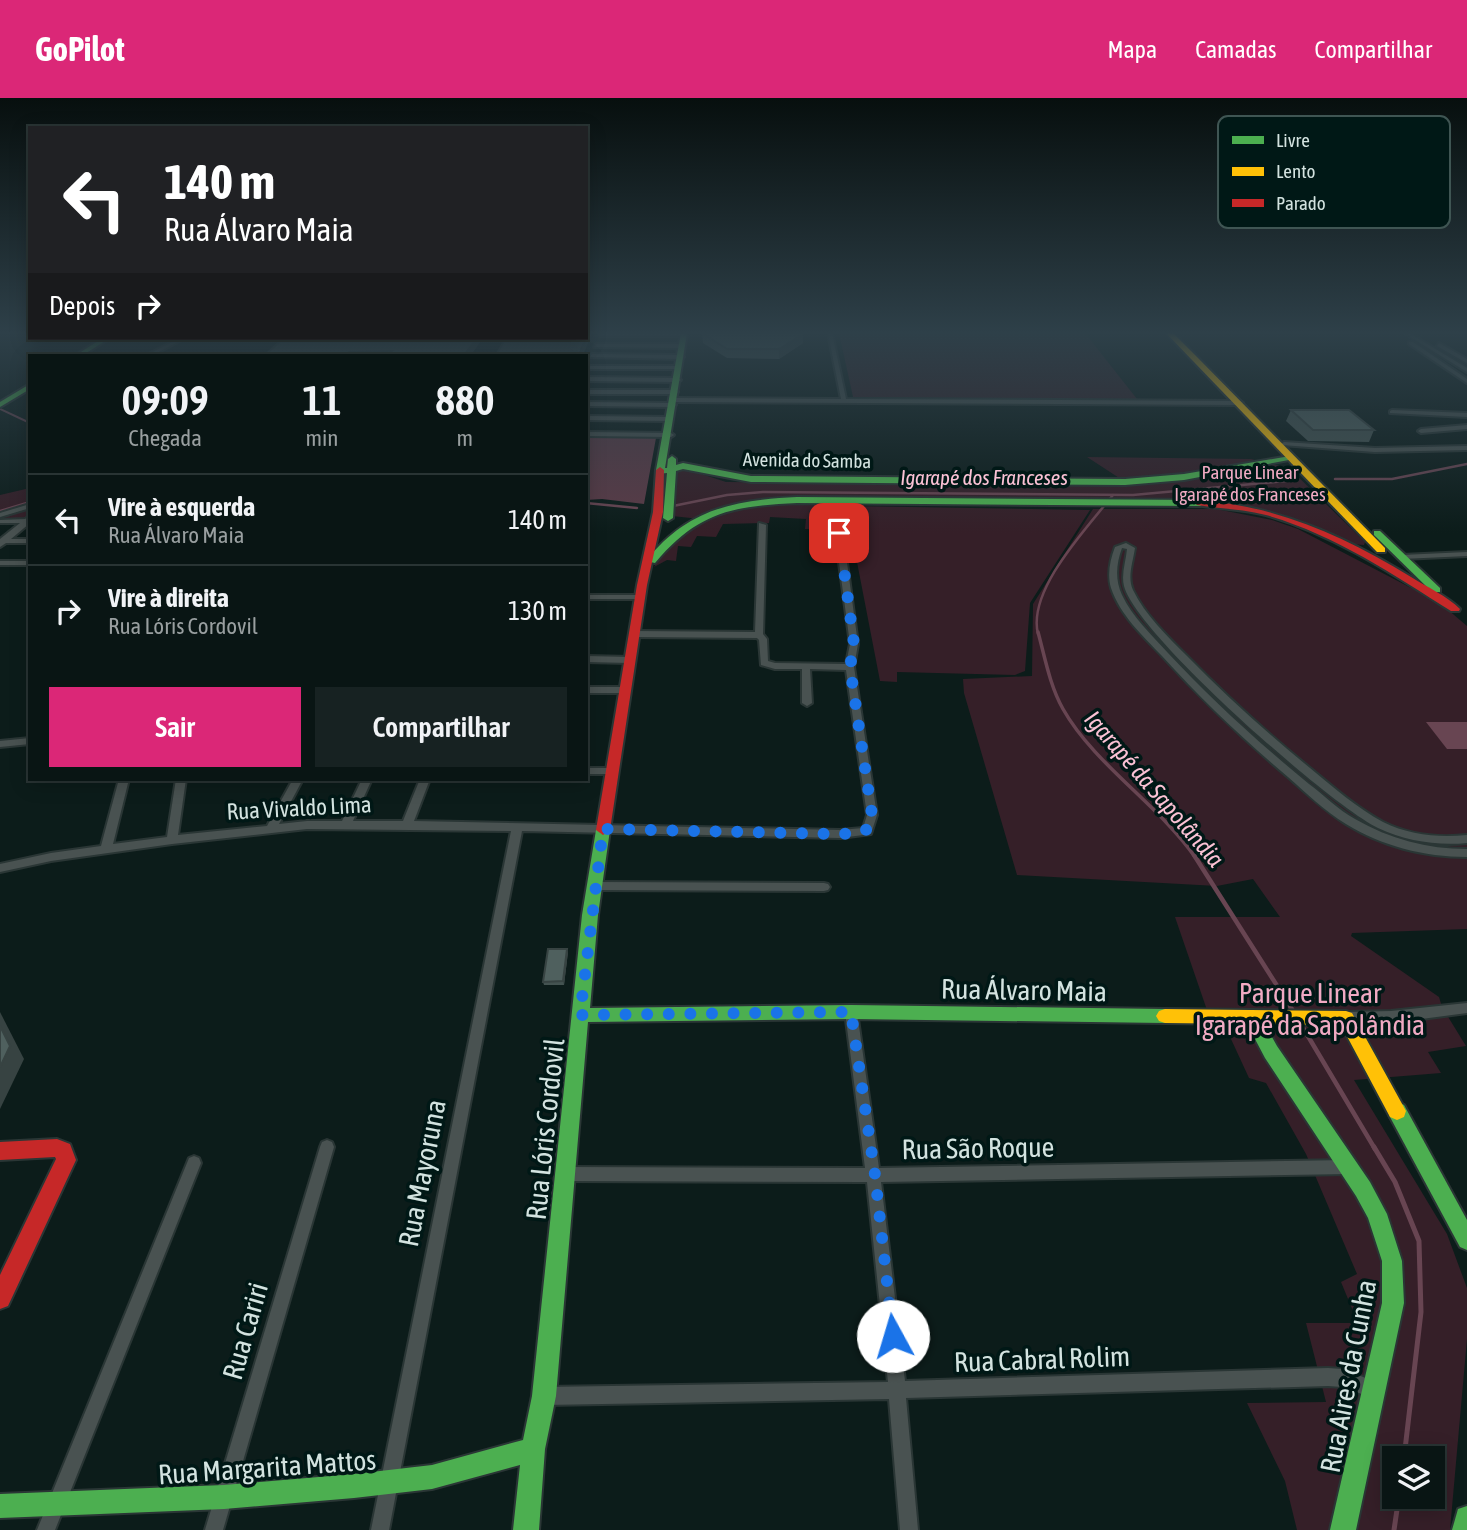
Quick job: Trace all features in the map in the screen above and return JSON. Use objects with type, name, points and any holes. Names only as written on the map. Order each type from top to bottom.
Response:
[{"type":"street","points":[[588,404],[608,400]]},
{"type":"street","points":[[588,417],[639,400]]},
{"type":"street","points":[[588,433],[651,400]]},
{"type":"street","name":"Rua Lóris Cordovil","points":[[526,1530],[533,1449],[544,1396],[594,886],[640,597],[663,507],[674,400]]},
{"type":"street","points":[[820,400],[1240,403]]},
{"type":"street","points":[[1237,400],[1312,469],[1385,548]]},
{"type":"street","points":[[1453,405],[1467,415]]},
{"type":"street","points":[[1392,412],[1467,415]]},
{"type":"street","points":[[1257,420],[1292,462],[1385,548],[1402,557],[1455,609]]},
{"type":"street","points":[[1421,431],[1467,427]]},
{"type":"street","points":[[1284,444],[1375,450],[1467,448]]},
{"type":"street","points":[[1292,462],[1312,469]]},
{"type":"street","name":"Avenida do Samba","points":[[666,469],[689,466],[728,477],[761,480],[1125,482],[1292,462]]},
{"type":"street","points":[[646,568],[669,536],[693,519],[726,508],[778,501],[1088,504],[1196,502],[1242,507],[1290,520],[1341,543],[1467,618]]},
{"type":"street","points":[[2,518],[28,507]]},
{"type":"street","points":[[663,507],[693,519]]},
{"type":"street","points":[[2,518],[28,520]]},
{"type":"street","points":[[2,542],[28,521]]},
{"type":"street","points":[[762,525],[759,635],[763,639],[763,661],[766,664],[850,667],[854,644],[839,533]]},
{"type":"street","points":[[2,542],[28,541]]},
{"type":"street","points":[[1341,543],[1360,549],[1385,548]]},
{"type":"street","points":[[1467,839],[1431,840],[1379,824],[1360,813],[1312,775],[1228,701],[1143,613],[1129,591],[1126,580],[1131,548],[1122,545],[1114,558],[1113,578],[1121,600],[1130,614],[1213,704],[1254,741],[1348,820],[1373,834],[1414,848],[1467,853]]},
{"type":"street","points":[[1402,557],[1467,554]]},
{"type":"street","points":[[0,563],[28,563]]},
{"type":"street","points":[[588,597],[640,597]]},
{"type":"street","points":[[1130,614],[1143,613]]},
{"type":"street","points":[[634,634],[759,635]]},
{"type":"street","points":[[588,659],[630,660]]},
{"type":"street","points":[[1174,664],[1189,662]]},
{"type":"street","points":[[806,667],[807,703]]},
{"type":"street","name":"Rua Vivaldo Lima","points":[[0,868],[51,857],[272,827],[346,824],[840,834],[867,831],[872,815],[850,667]]},
{"type":"street","points":[[588,690],[625,690]]},
{"type":"street","points":[[1254,741],[1269,737]]},
{"type":"street","points":[[0,744],[28,741]]},
{"type":"street","points":[[588,771],[612,771]]},
{"type":"street","points":[[1297,778],[1312,775]]},
{"type":"street","points":[[106,849],[123,781]]},
{"type":"street","points":[[172,840],[181,781]]},
{"type":"street","points":[[272,827],[297,781]]},
{"type":"street","points":[[346,824],[366,781]]},
{"type":"street","points":[[407,825],[424,781]]},
{"type":"street","name":"Rua Mayoruna","points":[[380,1530],[517,827]]},
{"type":"street","points":[[594,886],[824,887]]},
{"type":"street","name":"Rua Álvaro Maia","points":[[580,1015],[851,1012],[1346,1018],[1391,1017],[1467,1008]]},
{"type":"street","points":[[851,1012],[875,1175],[899,1390],[909,1530]]},
{"type":"street","name":"Rua Aires da Cunha","points":[[1252,1017],[1271,1052],[1349,1167],[1382,1227],[1392,1261],[1395,1284],[1384,1348],[1343,1530]]},
{"type":"street","points":[[1346,1018],[1467,1240]]},
{"type":"street","name":"Rua Cariri","points":[[214,1530],[327,1147]]},
{"type":"street","points":[[0,1152],[57,1148],[65,1155],[62,1172],[0,1298]]},
{"type":"street","points":[[46,1530],[194,1163]]},
{"type":"street","name":"Rua São Roque","points":[[564,1174],[875,1175],[1349,1167]]},
{"type":"street","name":"Rua Cabral Rolim","points":[[544,1396],[899,1390],[1328,1377],[1342,1378],[1373,1388]]},
{"type":"street","name":"Rua Margarita Mattos","points":[[0,1506],[224,1497],[389,1482],[432,1477],[533,1449]]},
{"type":"street","points":[[1465,1530],[1467,1518]]},
{"type":"green space","name":"Parque Linear Igarapé dos Franceses","points":[[1087,457],[1251,459],[1289,468],[1365,542],[1364,545],[1350,543],[1290,517],[1218,500],[845,498],[847,506],[1090,510],[1030,603],[1025,671],[1015,675],[897,672],[897,682],[880,681],[851,531],[805,529],[806,519],[770,517],[769,523],[723,524],[716,537],[697,536],[691,547],[678,546],[676,561],[667,560],[654,567],[673,541],[700,519],[672,516],[677,469],[686,469],[726,482],[1130,485]]},
{"type":"green space","points":[[28,488],[28,518],[23,522],[0,523],[0,495]]},
{"type":"green space","name":"Parque Linear Igarapé da Sapolândia","points":[[1093,509],[1216,509],[1272,520],[1298,529],[1440,603],[1467,626],[1467,929],[1352,933],[1351,936],[1439,997],[1442,1007],[1466,1046],[1428,1052],[1441,1073],[1354,1080],[1447,1234],[1467,1288],[1467,1339],[1450,1530],[1297,1530],[1285,1481],[1247,1403],[1326,1402],[1306,1323],[1358,1323],[1341,1282],[1357,1274],[1306,1154],[1266,1083],[1249,1078],[1219,1013],[1208,1013],[1175,917],[1280,917],[1253,879],[1217,886],[1017,875],[964,693],[963,679],[1032,676],[1033,604]]},
{"type":"shaded area","points":[[588,438],[656,438],[644,504],[588,500]]},
{"type":"shaded area","points":[[1426,722],[1467,722],[1467,749],[1447,749]]},
{"type":"building","points":[[1291,410],[1349,410],[1374,430],[1313,430]]},
{"type":"building","points":[[548,949],[567,949],[563,981],[543,982]]},
{"type":"building","points":[[0,1026],[10,1046],[0,1067]]},
{"type":"waterway","name":"Igarapé dos Franceses","points":[[0,409],[28,422]]},
{"type":"waterway","name":"Igarapé dos Franceses","points":[[1335,479],[1392,479],[1467,464]]},
{"type":"waterway","name":"Igarapé dos Franceses","points":[[673,506],[727,495],[763,492],[1133,495],[1296,480]]},
{"type":"waterway","name":"Igarapé da Sapolândia","points":[[1038,634],[1037,617],[1041,598],[1050,579],[1075,542],[1113,495]]},
{"type":"waterway","points":[[0,511],[28,503]]},
{"type":"waterway","name":"Igarapé dos Franceses","points":[[588,503],[637,508]]},
{"type":"waterway","name":"Igarapé da Sapolândia","points":[[1038,632],[1055,691],[1076,729],[1164,820],[1195,857]]},
{"type":"waterway","name":"Igarapé da Sapolândia","points":[[1194,855],[1295,1014]]},
{"type":"waterway","name":"Igarapé da Sapolândia","points":[[1299,1021],[1375,1149]]},
{"type":"waterway","name":"Igarapé da Sapolândia","points":[[1374,1147],[1395,1182],[1419,1241],[1421,1312],[1405,1446]]},
{"type":"waterway","name":"Igarapé da Sapolândia","points":[[1394,1530],[1397,1509]]},
{"type":"traffic: fast","points":[[0,405],[8,400]]},
{"type":"traffic: fast","points":[[660,470],[672,400]]},
{"type":"traffic: fast","points":[[668,518],[672,459]]},
{"type":"traffic: fast","points":[[660,472],[683,466],[751,479],[1125,482],[1184,477],[1290,459]]},
{"type":"traffic: fast","points":[[651,561],[666,544],[698,519],[734,506],[754,503],[797,500],[1200,503]]},
{"type":"traffic: fast","points":[[1377,533],[1436,590]]},
{"type":"traffic: fast","points":[[526,1530],[533,1449],[544,1396],[590,915],[603,830]]},
{"type":"traffic: fast","points":[[581,1015],[851,1012],[1165,1016]]},
{"type":"traffic: fast","points":[[1252,1017],[1271,1052],[1363,1189],[1377,1214],[1392,1261],[1393,1303],[1343,1530]]},
{"type":"traffic: fast","points":[[1397,1111],[1467,1240]]},
{"type":"traffic: fast","points":[[0,1506],[224,1497],[354,1486],[432,1477],[533,1449]]},
{"type":"traffic: fast","points":[[1465,1530],[1467,1518]]},
{"type":"traffic: slow","points":[[1235,400],[1381,550]]},
{"type":"traffic: slow","points":[[1165,1016],[1346,1018],[1397,1111]]},
{"type":"traffic: jam","points":[[603,830],[642,585],[658,512],[660,470]]},
{"type":"traffic: jam","points":[[1200,503],[1268,513],[1301,524],[1366,555],[1455,609]]},
{"type":"traffic: jam","points":[[0,1151],[57,1148],[63,1151],[66,1160],[0,1298]]},
{"type":"route","points":[[839,533],[854,644],[850,667],[872,815],[870,828],[858,833],[840,834],[603,829],[590,915],[580,1015],[851,1012],[875,1175],[893,1336]]}]
